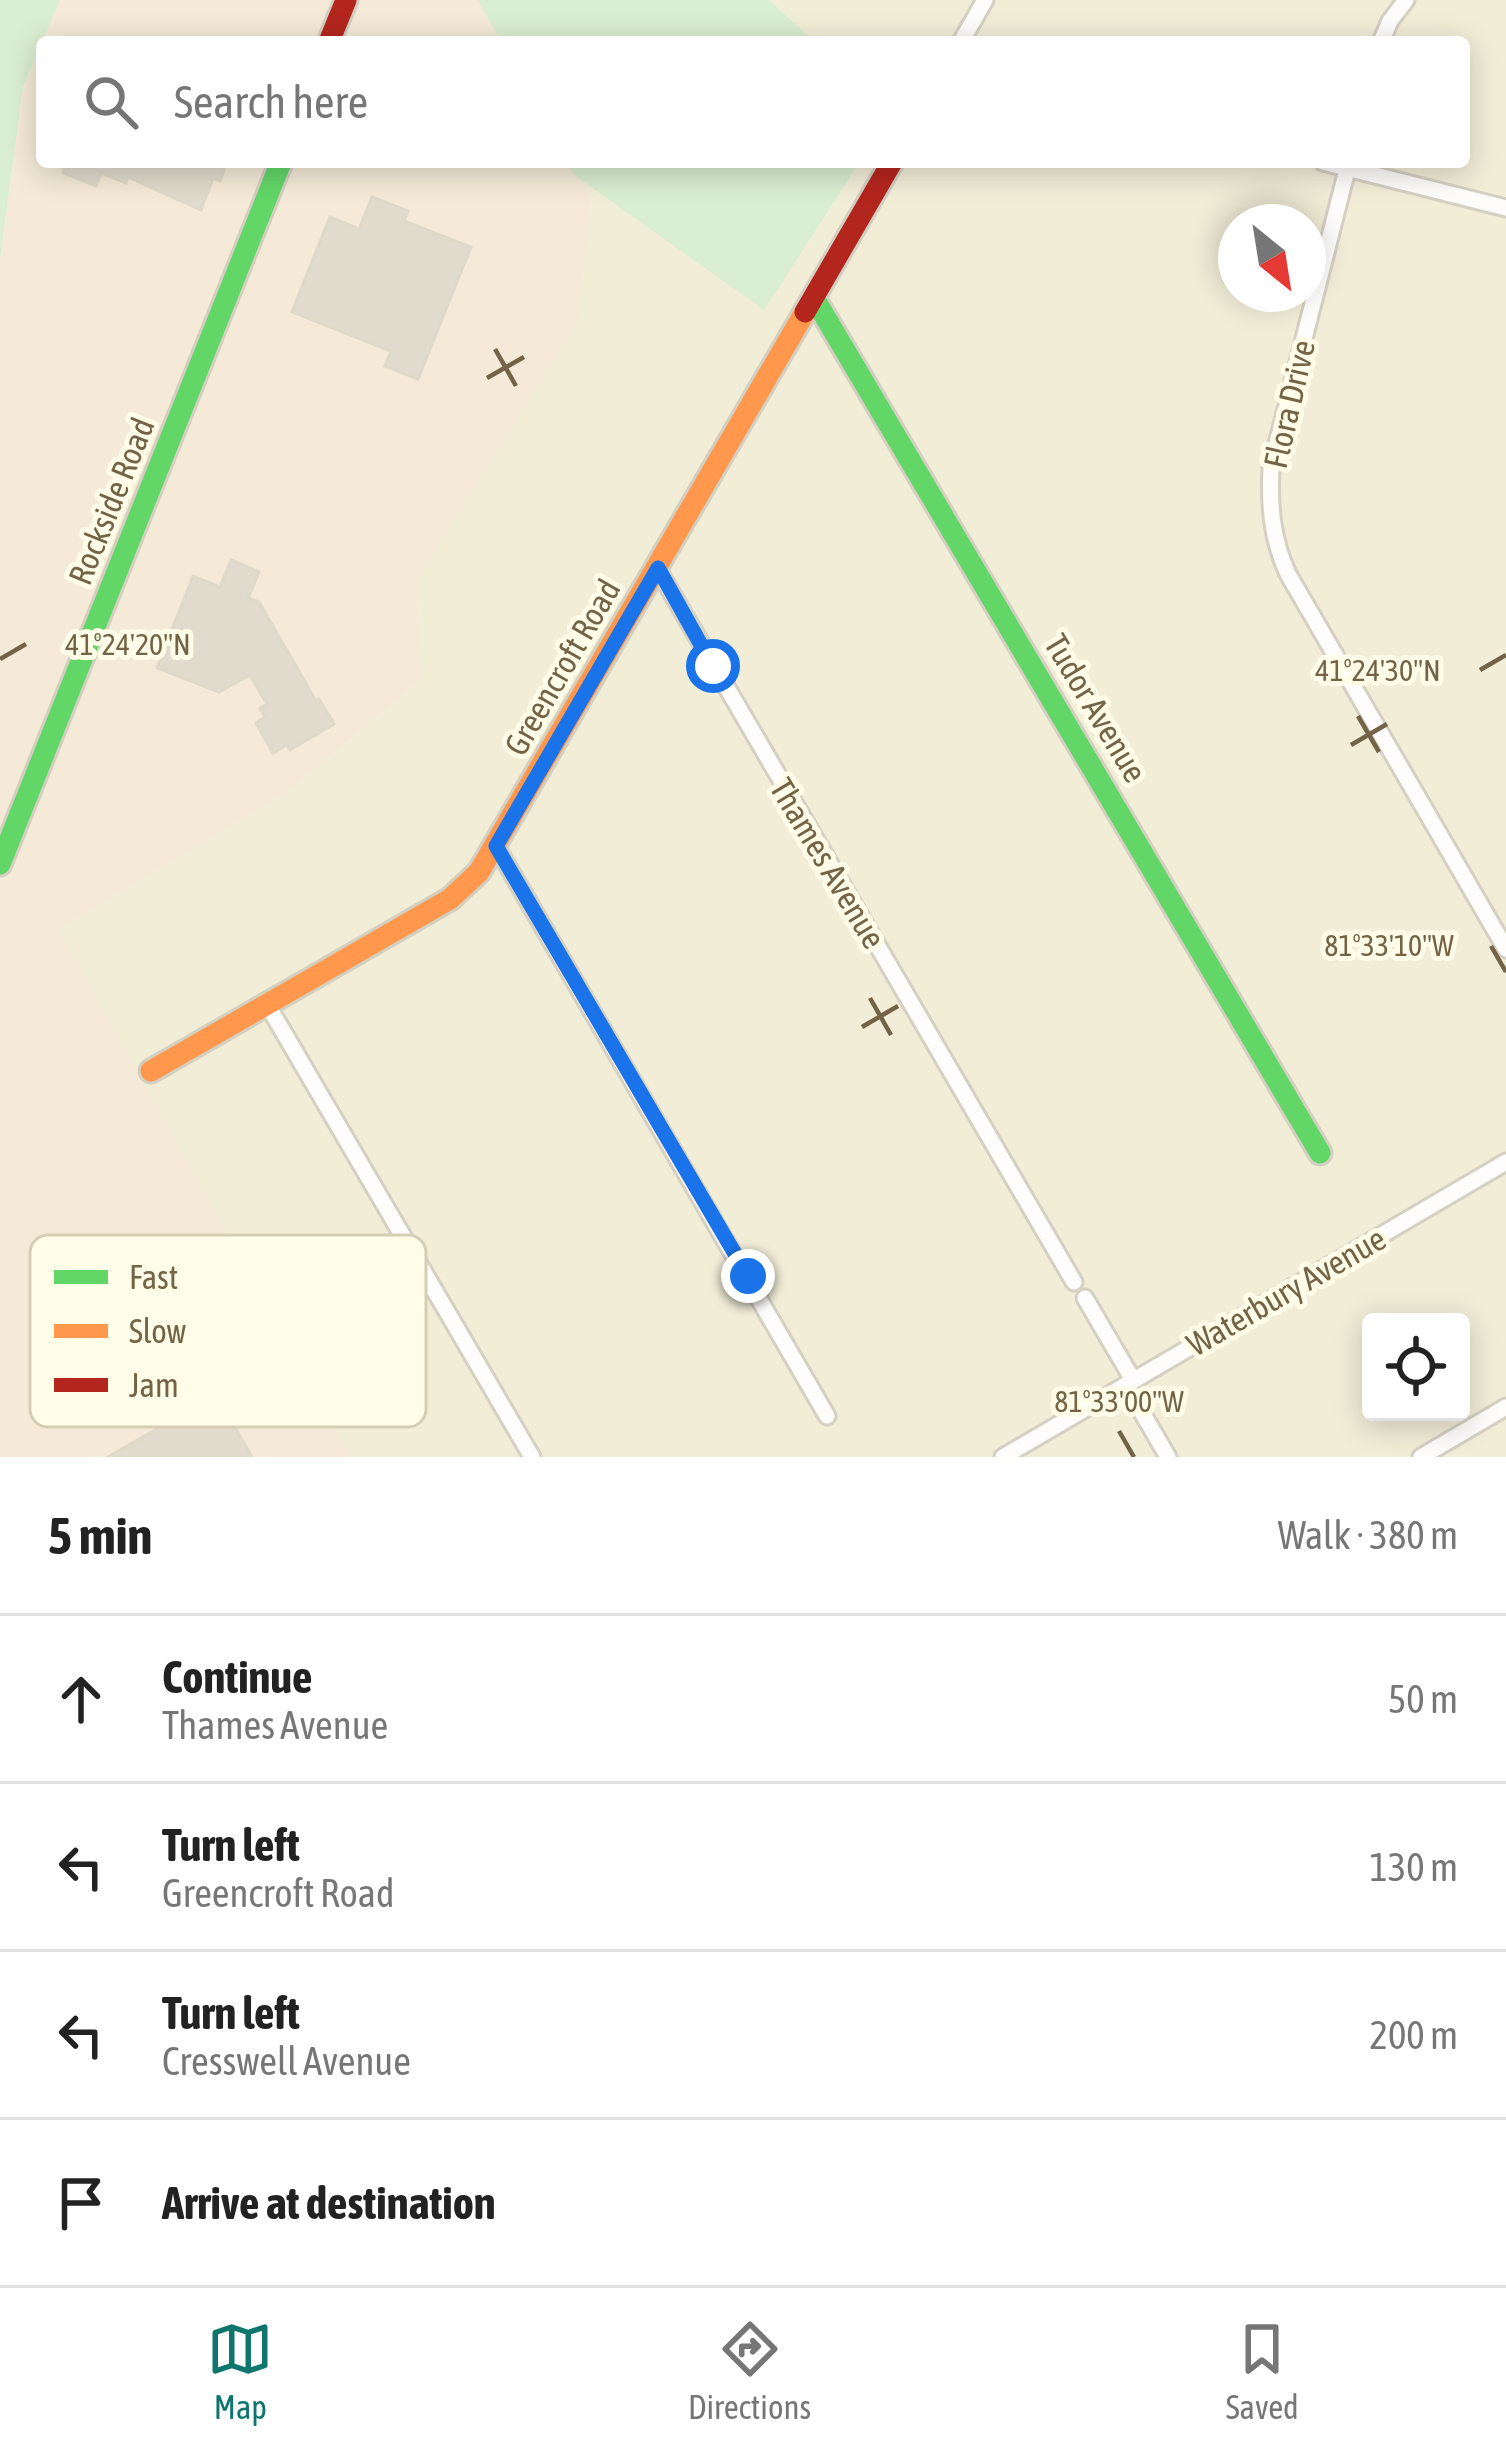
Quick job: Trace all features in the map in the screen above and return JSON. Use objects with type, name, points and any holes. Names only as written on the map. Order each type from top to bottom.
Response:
[{"type":"street","points":[[331,36],[346,0]]},
{"type":"street","points":[[965,36],[985,0]]},
{"type":"street","points":[[1384,36],[1406,0]]},
{"type":"street","name":"Rockside Road","points":[[0,864],[279,168]]},
{"type":"street","name":"Greencroft Road","points":[[151,1071],[450,899],[479,872],[889,168]]},
{"type":"street","name":"Flora Drive","points":[[1347,168],[1271,468],[1269,497],[1275,538],[1288,574],[1506,949]]},
{"type":"street","points":[[1359,168],[1506,208]]},
{"type":"street","name":"Tudor Avenue","points":[[814,298],[1320,1153]]},
{"type":"street","name":"Thames Avenue","points":[[658,568],[1074,1282]]},
{"type":"street","points":[[496,846],[827,1416]]},
{"type":"street","points":[[267,1004],[402,1235]]},
{"type":"street","name":"Waterbury Avenue","points":[[1004,1457],[1506,1162]]},
{"type":"street","points":[[426,1276],[532,1457]]},
{"type":"street","points":[[1085,1298],[1168,1457]]},
{"type":"street","points":[[1420,1457],[1506,1407]]},
{"type":"shaded area","points":[[60,0],[479,0],[499,36],[45,36]]},
{"type":"shaded area","points":[[769,0],[1506,0],[1506,1457],[347,1457],[331,1427],[426,1427],[426,1235],[225,1235],[57,929],[285,794],[421,680],[417,579],[577,323],[574,175],[764,309],[856,168],[1470,168],[1470,36],[808,36]]},
{"type":"shaded area","points":[[36,56],[36,168],[572,168],[591,200],[577,323],[417,579],[421,680],[285,794],[58,929],[228,1235],[30,1235],[30,1427],[334,1427],[351,1457],[0,1457],[0,259],[23,87]]},
{"type":"green space","points":[[0,0],[60,0],[45,36],[36,36],[36,56],[23,87],[0,259]]},
{"type":"green space","points":[[478,0],[769,0],[808,36],[498,36]]},
{"type":"green space","points":[[570,168],[856,168],[764,310]]},
{"type":"building","points":[[65,168],[225,168],[220,181],[213,178],[201,210],[128,177],[126,183],[101,173],[96,186],[63,173]]},
{"type":"building","points":[[372,197],[408,211],[404,221],[471,247],[418,379],[385,366],[391,351],[292,312],[330,217],[359,229]]},
{"type":"building","points":[[231,560],[259,572],[248,598],[259,602],[334,724],[290,750],[287,745],[273,753],[256,723],[265,717],[260,708],[267,704],[250,675],[219,692],[157,668],[193,576],[220,587]]},
{"type":"building","points":[[160,1427],[235,1427],[252,1457],[108,1457]]},
{"type":"traffic: fast","points":[[0,864],[279,168]]},
{"type":"traffic: fast","points":[[814,298],[1320,1153]]},
{"type":"traffic: slow","points":[[151,1071],[450,899],[479,872],[805,312]]},
{"type":"traffic: jam","points":[[331,36],[346,0]]},
{"type":"traffic: jam","points":[[805,312],[889,168]]},
{"type":"route","points":[[713,666],[658,568],[496,846],[748,1276]]}]
